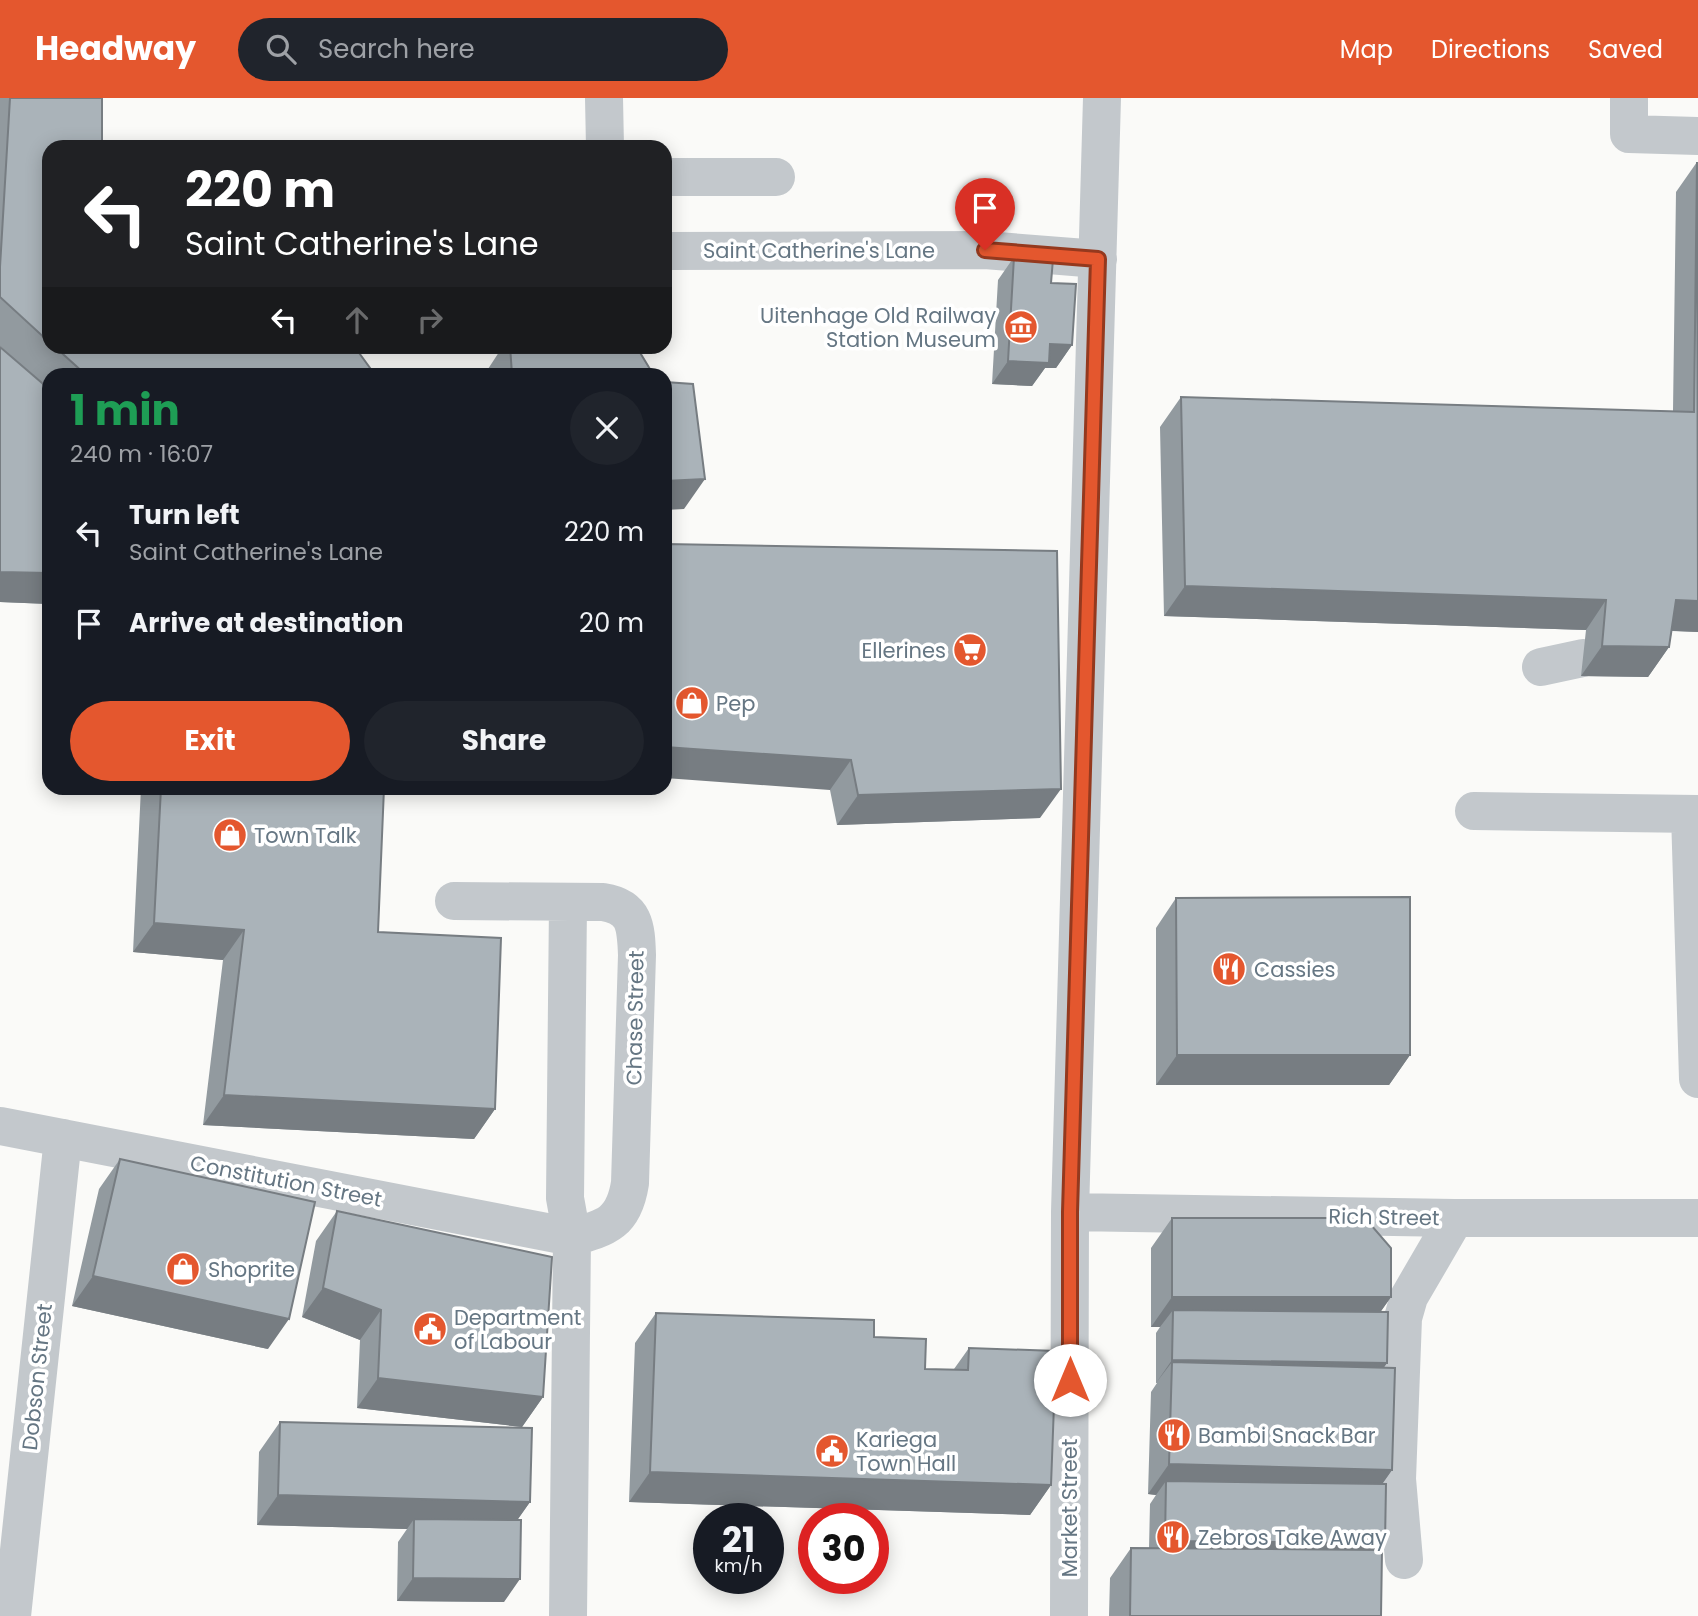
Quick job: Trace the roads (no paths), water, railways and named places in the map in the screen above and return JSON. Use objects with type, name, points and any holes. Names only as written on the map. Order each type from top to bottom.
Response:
[{"type":"street","points":[[604,98],[605,140]]},
{"type":"street","name":"Market Street","points":[[1069,1616],[1070,1212],[1102,98]]},
{"type":"street","points":[[1629,116],[1698,136]]},
{"type":"street","points":[[672,177],[776,177]]},
{"type":"street","name":"Saint Catherine's Lane","points":[[672,251],[985,250],[1098,259]]},
{"type":"street","points":[[1541,667],[1583,658]]},
{"type":"street","points":[[1474,811],[1694,814],[1698,1079]]},
{"type":"street","points":[[454,901],[568,904],[565,1198],[572,1237],[568,1616]]},
{"type":"street","name":"Chase Street","points":[[568,904],[603,902],[625,908],[635,928],[637,955],[628,1197],[613,1222],[572,1237]]},
{"type":"street","name":"Constitution Street","points":[[0,1126],[572,1237]]},
{"type":"street","name":"Dobson Street","points":[[12,1616],[63,1138]]},
{"type":"street","name":"Rich Street","points":[[1070,1212],[1455,1218],[1698,1218]]},
{"type":"street","points":[[1404,1560],[1397,1479],[1403,1318],[1409,1297],[1455,1218]]},
{"type":"place","name":"Uitenhage Old Railway Station Museum","points":[[1021,327]]},
{"type":"place","name":"Ellerines","points":[[970,650]]},
{"type":"place","name":"Pep","points":[[692,703]]},
{"type":"place","name":"Town Talk","points":[[230,835]]},
{"type":"place","name":"Cassies","points":[[1229,969]]},
{"type":"place","name":"Shoprite","points":[[183,1269]]},
{"type":"place","name":"Department of Labour","points":[[430,1329]]},
{"type":"place","name":"Bambi Snack Bar","points":[[1174,1435]]},
{"type":"place","name":"Kariega Town Hall","points":[[832,1451]]},
{"type":"place","name":"Zebros Take Away","points":[[1173,1537]]}]
